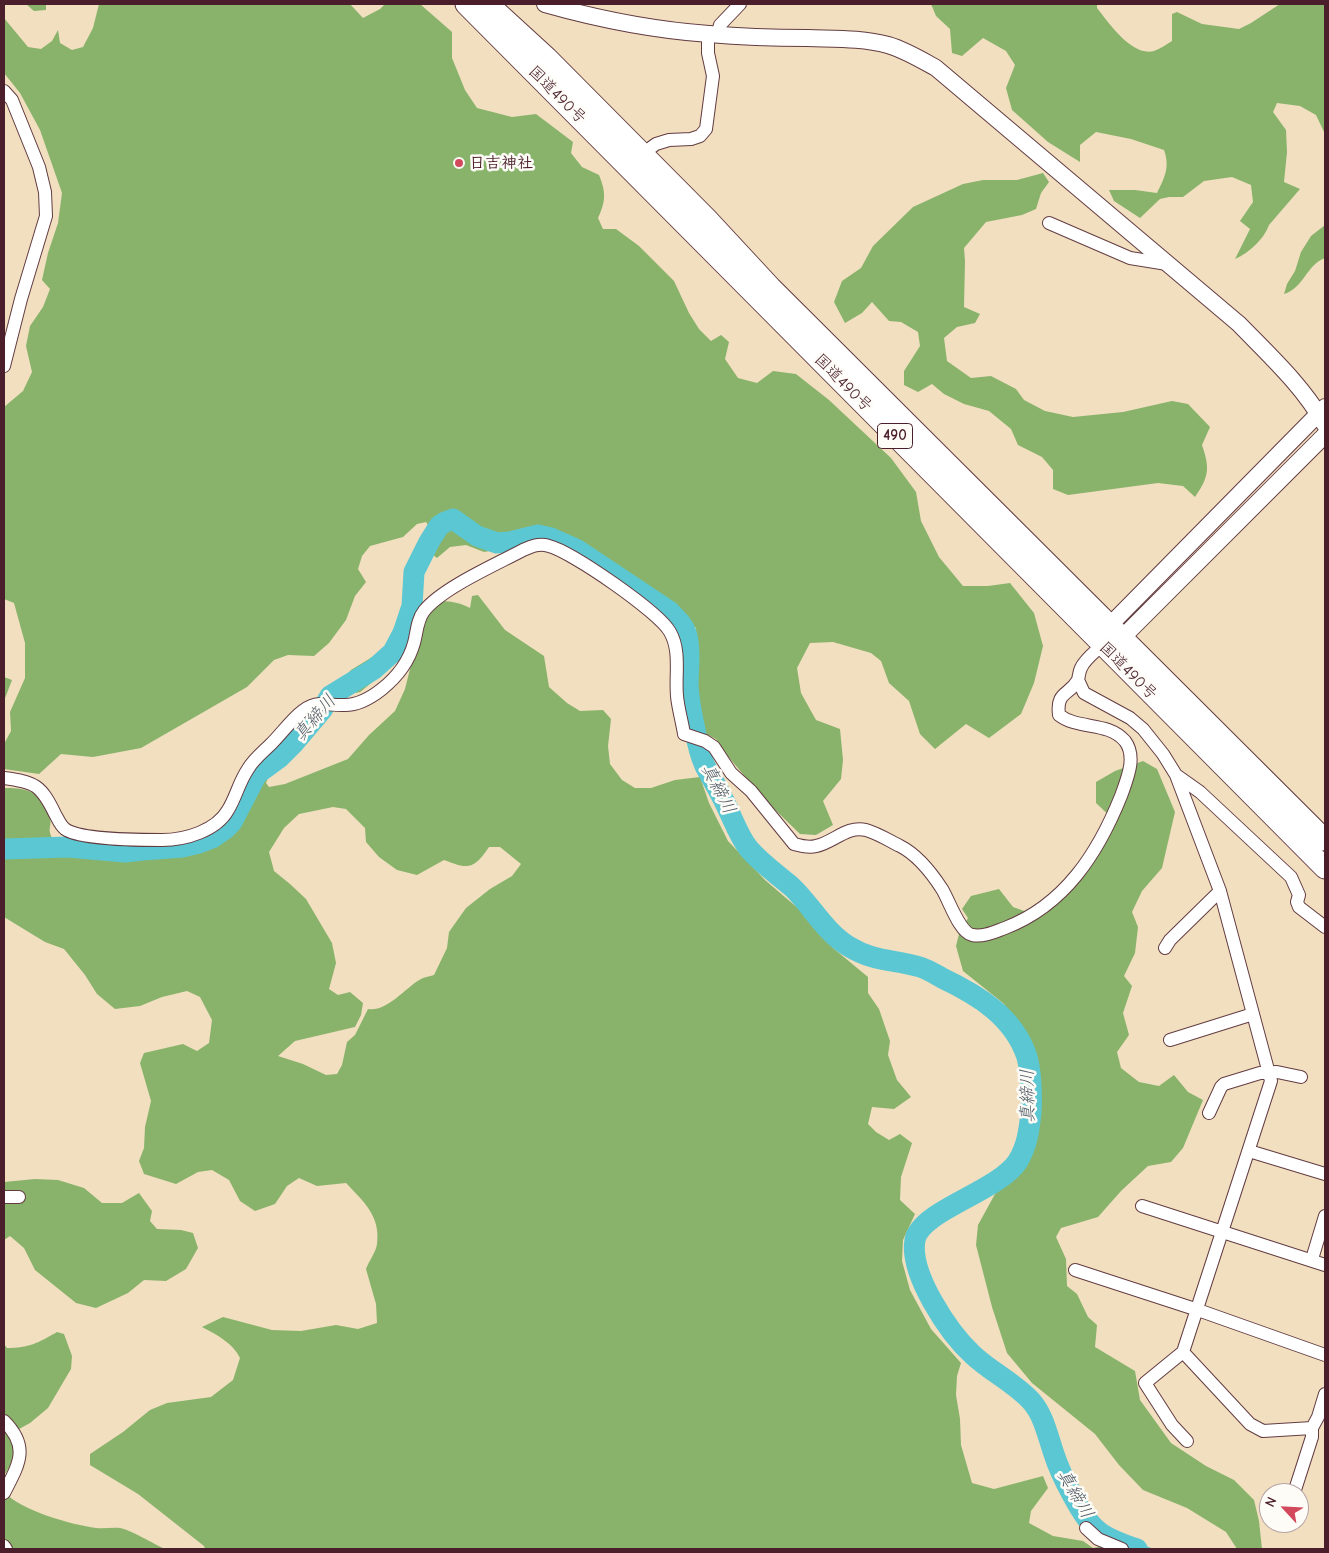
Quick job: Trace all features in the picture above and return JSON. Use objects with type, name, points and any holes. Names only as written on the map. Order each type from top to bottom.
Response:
[{"type":"highway","name":"国道490号","points":[[466,4],[635,160],[707,219],[778,295],[1325,840]]},
{"type":"highway","name":"国道490号","points":[[488,4],[547,58],[635,160],[1102,645],[1325,868]]},
{"type":"street","points":[[4,778],[22,780],[39,787],[46,796],[60,824],[71,832],[80,835],[164,840],[181,839],[207,829],[219,821],[228,811],[248,769],[298,714],[311,706],[329,703],[345,705],[361,702],[383,688],[402,670],[414,645],[418,624],[423,612],[436,600],[469,579],[536,544],[550,546],[580,560],[660,618],[670,632],[674,642],[677,657],[677,696],[684,734],[705,740],[714,747],[731,772],[751,791],[794,844],[817,846],[840,834],[856,830],[866,830],[901,846],[914,854],[930,872],[943,890],[963,930],[970,935],[983,936],[1021,922],[1051,902],[1079,873],[1100,842],[1128,777],[1131,756],[1124,741],[1111,731],[1067,721],[1059,715],[1058,704],[1062,695],[1078,680],[1085,662],[1323,415],[1284,370],[1239,324],[960,87],[936,68],[906,52],[871,42],[844,39],[713,34],[662,29],[607,19],[544,4]]},
{"type":"street","points":[[635,160],[656,144],[669,140],[691,139],[700,136],[706,129],[713,76],[708,53],[713,34],[740,4]]},
{"type":"street","points":[[4,91],[12,100],[39,167],[45,192],[46,216],[21,299],[4,366]]},
{"type":"street","points":[[1050,223],[1130,258],[1167,264]]},
{"type":"street","points":[[1116,631],[1325,435]]},
{"type":"street","points":[[1078,680],[1084,693],[1130,718],[1143,729],[1163,754],[1176,775],[1220,890],[1271,1081],[1183,1352],[1145,1382],[1172,1425],[1187,1441]]},
{"type":"street","points":[[1176,775],[1200,792],[1291,877],[1299,895],[1298,902],[1300,907],[1325,927]]},
{"type":"street","points":[[1165,948],[1170,940],[1220,890]]},
{"type":"street","points":[[1170,1040],[1253,1014]]},
{"type":"street","points":[[1209,1113],[1224,1084],[1260,1073],[1277,1072],[1301,1077]]},
{"type":"street","points":[[1249,1150],[1325,1174]]},
{"type":"street","points":[[4,1197],[19,1197]]},
{"type":"street","points":[[1142,1206],[1325,1264]]},
{"type":"street","points":[[1312,1259],[1325,1216]]},
{"type":"street","points":[[1074,1270],[1198,1310],[1325,1355]]},
{"type":"street","points":[[1183,1352],[1250,1424],[1263,1431],[1312,1428]]},
{"type":"street","points":[[1297,1483],[1312,1437],[1312,1428],[1318,1418],[1325,1394]]},
{"type":"street","points":[[4,1421],[14,1431],[19,1443],[20,1452],[15,1472],[4,1493]]},
{"type":"street","points":[[1086,1528],[1098,1539],[1122,1549]]},
{"type":"green space","points":[[26,4],[46,4],[46,10],[34,11]]},
{"type":"green space","points":[[99,4],[350,4],[363,18],[380,9],[385,4],[420,4],[452,32],[452,58],[465,90],[477,108],[512,117],[536,114],[573,142],[571,153],[582,167],[599,175],[604,197],[603,206],[598,218],[603,229],[616,229],[639,246],[674,281],[699,329],[711,341],[721,335],[729,342],[725,359],[738,378],[757,383],[773,371],[796,374],[829,400],[891,458],[916,492],[921,521],[939,557],[963,586],[988,586],[1010,583],[1034,613],[1043,646],[1034,683],[1021,714],[989,738],[966,724],[935,749],[920,734],[909,701],[889,683],[881,661],[871,653],[833,642],[810,643],[797,668],[801,693],[816,720],[840,729],[843,760],[841,779],[823,801],[833,825],[816,835],[800,834],[764,799],[726,754],[716,739],[702,732],[698,708],[696,628],[671,605],[609,559],[570,538],[549,530],[522,532],[501,549],[484,552],[466,545],[450,547],[437,558],[429,552],[436,537],[426,522],[417,524],[403,537],[370,546],[362,556],[358,569],[366,582],[355,596],[346,620],[329,643],[314,656],[288,655],[274,660],[247,687],[141,748],[93,757],[61,754],[39,774],[4,769],[4,744],[11,731],[10,712],[25,678],[25,643],[14,603],[4,599],[4,407],[23,391],[32,372],[26,346],[30,326],[43,307],[50,289],[42,280],[48,253],[58,223],[62,193],[40,130],[20,93],[4,73],[4,18],[28,47],[41,49],[52,41],[58,30],[60,43],[72,50],[83,47],[93,28]]},
{"type":"green space","points":[[931,4],[1097,4],[1097,8],[1129,44],[1138,49],[1154,51],[1172,41],[1172,14],[1177,12],[1202,24],[1239,29],[1280,4],[1325,4],[1325,134],[1316,115],[1300,106],[1277,103],[1273,112],[1286,130],[1287,152],[1284,182],[1300,189],[1269,225],[1260,240],[1251,249],[1235,259],[1250,229],[1240,221],[1253,202],[1251,185],[1232,177],[1204,181],[1183,197],[1160,199],[1140,218],[1114,201],[1109,190],[1135,190],[1157,193],[1167,167],[1164,150],[1131,139],[1096,132],[1080,145],[1080,162],[1048,142],[1012,110],[1006,88],[1015,65],[1006,51],[983,38],[962,56],[952,53],[950,29],[936,16]]},
{"type":"green space","points":[[1043,173],[1049,182],[1041,193],[1036,209],[1022,215],[986,222],[964,248],[964,307],[980,314],[975,323],[957,327],[944,338],[947,361],[971,378],[991,376],[1016,389],[1024,400],[1045,411],[1073,417],[1123,412],[1172,401],[1188,404],[1210,427],[1202,445],[1207,472],[1203,484],[1195,497],[1183,486],[1158,483],[1068,495],[1053,489],[1053,470],[1042,457],[1018,445],[1011,429],[989,411],[964,404],[944,394],[932,384],[918,392],[904,385],[904,371],[920,346],[918,332],[901,322],[889,321],[872,302],[862,313],[845,323],[834,302],[842,281],[861,268],[873,246],[913,207],[963,184],[983,180],[1017,180]]},
{"type":"green space","points":[[1325,225],[1325,258],[1313,266],[1296,287],[1284,294],[1287,284],[1295,271],[1301,252],[1311,236]]},
{"type":"green space","points":[[478,595],[505,630],[544,656],[549,687],[567,703],[580,711],[603,710],[611,719],[608,746],[610,764],[622,780],[635,788],[651,788],[675,780],[700,777],[709,803],[728,841],[765,880],[800,910],[833,948],[868,977],[868,993],[879,1009],[890,1041],[888,1055],[897,1080],[911,1097],[894,1109],[872,1107],[868,1124],[876,1132],[889,1140],[900,1134],[912,1143],[901,1177],[900,1200],[915,1214],[903,1240],[902,1261],[910,1290],[931,1329],[961,1363],[957,1376],[956,1395],[960,1419],[961,1445],[972,1483],[994,1489],[1043,1476],[1048,1488],[1031,1511],[1029,1523],[1053,1536],[1083,1541],[1093,1548],[1109,1545],[1118,1549],[205,1549],[204,1546],[138,1494],[90,1465],[90,1454],[123,1432],[150,1410],[167,1403],[211,1397],[233,1380],[240,1358],[224,1340],[202,1327],[223,1317],[272,1330],[301,1331],[336,1325],[358,1329],[377,1323],[376,1304],[366,1269],[374,1253],[378,1234],[369,1210],[346,1183],[317,1186],[299,1178],[287,1186],[275,1204],[255,1211],[240,1201],[229,1180],[212,1170],[198,1172],[176,1184],[144,1174],[139,1161],[144,1148],[145,1127],[151,1101],[140,1063],[144,1053],[183,1044],[197,1051],[209,1043],[212,1020],[200,997],[187,991],[162,997],[140,1006],[115,1009],[97,994],[85,975],[64,949],[45,942],[4,917],[4,788],[23,789],[37,796],[50,818],[52,838],[80,843],[119,844],[175,852],[192,851],[202,848],[222,838],[246,815],[253,800],[256,776],[255,767],[267,752],[316,707],[331,710],[301,746],[274,770],[266,783],[269,787],[285,784],[348,759],[369,735],[395,711],[405,689],[411,665],[402,656],[360,692],[340,696],[335,689],[351,670],[382,651],[399,625],[419,603],[451,602],[470,608],[472,596]],"holes":[[[333,807],[346,809],[365,828],[366,842],[379,857],[397,870],[417,875],[444,860],[470,866],[479,860],[489,847],[500,847],[521,864],[512,876],[490,889],[466,908],[449,932],[447,948],[434,975],[417,981],[383,1006],[376,1009],[368,1009],[355,1035],[347,1042],[342,1065],[337,1074],[326,1075],[303,1064],[278,1056],[295,1041],[355,1027],[361,1015],[363,1003],[350,992],[338,995],[329,989],[336,963],[332,943],[306,899],[274,871],[269,852],[284,828],[299,814]]]},
{"type":"green space","points":[[4,677],[12,680],[4,701]]},
{"type":"green space","points":[[1143,761],[1157,769],[1175,812],[1162,868],[1142,891],[1132,912],[1138,927],[1135,953],[1124,976],[1132,986],[1123,1013],[1129,1035],[1117,1052],[1121,1068],[1139,1082],[1159,1086],[1174,1075],[1188,1092],[1203,1100],[1183,1148],[1171,1162],[1148,1166],[1121,1191],[1098,1217],[1061,1228],[1056,1237],[1066,1259],[1067,1286],[1077,1294],[1088,1317],[1097,1325],[1095,1347],[1135,1371],[1140,1400],[1171,1443],[1206,1466],[1234,1480],[1254,1500],[1259,1521],[1262,1549],[1237,1549],[1226,1532],[1187,1508],[1143,1490],[1119,1465],[1095,1434],[1032,1383],[1007,1353],[992,1307],[976,1245],[978,1225],[995,1194],[1024,1164],[1036,1141],[1039,1101],[1034,1060],[1021,1026],[1003,1003],[963,971],[956,946],[959,934],[968,918],[962,909],[971,896],[999,889],[1013,907],[1038,916],[1069,893],[1095,855],[1114,820],[1096,803],[1096,782],[1115,771]]},
{"type":"green space","points":[[35,1179],[58,1180],[84,1188],[102,1203],[122,1203],[139,1193],[152,1211],[150,1221],[157,1229],[181,1230],[193,1233],[198,1248],[186,1269],[166,1281],[144,1280],[128,1293],[96,1308],[76,1303],[35,1270],[24,1248],[10,1236],[4,1240],[4,1182]]},
{"type":"green space","points":[[57,1332],[64,1334],[72,1356],[71,1369],[48,1408],[30,1423],[10,1434],[14,1446],[14,1456],[4,1476],[4,1344],[7,1348],[27,1346]]},
{"type":"green space","points":[[4,1492],[22,1505],[47,1516],[86,1526],[125,1529],[165,1549],[4,1549]]},
{"type":"water","points":[[1084,1514],[1124,1538],[1154,1549],[1130,1549],[1116,1544],[1090,1528]]},
{"type":"waterway","name":"真締川","points":[[4,849],[68,847],[125,852],[182,847],[212,838],[232,822],[257,774],[279,758],[294,743],[322,710],[330,696],[374,669],[393,652],[403,633],[412,606],[414,572],[439,526],[453,519],[477,536],[497,543],[510,542],[538,535],[551,538],[576,549],[669,611],[680,622],[687,636],[689,648],[689,697],[700,753],[739,833],[749,849],[792,887],[825,926],[848,946],[875,958],[923,968],[969,992],[1004,1019],[1021,1043],[1029,1064],[1032,1099],[1026,1144],[1021,1155],[1008,1172],[931,1219],[920,1229],[915,1240],[918,1269],[924,1286],[933,1302],[963,1345],[980,1361],[1018,1389],[1032,1402],[1043,1420],[1066,1483],[1078,1506],[1091,1524],[1105,1536],[1137,1549]]},
{"type":"place","name":"日吉神社","points":[[459,163]]}]
